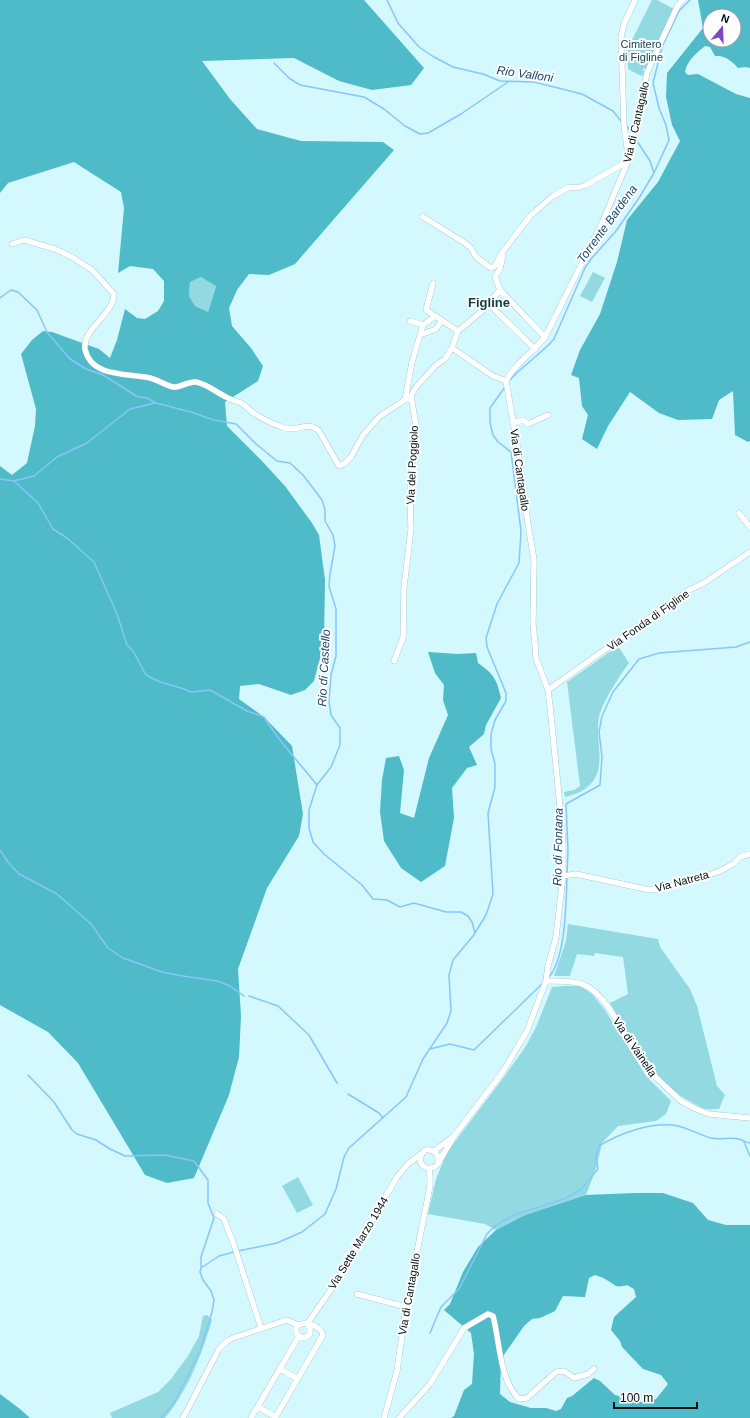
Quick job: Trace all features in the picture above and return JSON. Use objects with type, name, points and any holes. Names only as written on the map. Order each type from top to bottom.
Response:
[{"type":"street","points":[[423,217],[465,243],[476,257],[491,268],[495,266],[501,254],[530,216],[553,196],[569,187],[577,188],[586,185],[628,160],[624,125],[621,37],[624,24],[635,0]]},
{"type":"street","name":"Via di Cantagallo","points":[[454,1136],[502,1073],[525,1035],[546,978],[556,937],[563,876],[560,798],[548,690],[536,658],[533,624],[534,560],[517,444],[506,384],[513,369],[535,349],[544,337],[602,223],[628,160],[645,82],[652,59],[678,5],[683,0]]},
{"type":"street","points":[[12,244],[24,240],[55,249],[72,257],[92,270],[114,294],[114,299],[108,310],[87,336],[85,344],[88,358],[94,365],[115,374],[152,378],[173,387],[194,382],[200,383],[225,397],[244,405],[255,414],[285,428],[291,429],[308,425],[315,427],[319,431],[339,466],[344,464],[351,457],[363,435],[380,416],[411,396],[416,387],[436,365],[445,359],[452,348],[458,331],[489,304],[500,290]]},
{"type":"street","points":[[501,254],[503,256],[500,269],[495,278],[500,290],[544,337]]},
{"type":"street","points":[[433,283],[426,310],[434,317],[442,320],[458,331]]},
{"type":"street","points":[[489,304],[535,349]]},
{"type":"street","points":[[405,400],[412,362],[420,335],[424,325],[434,317]]},
{"type":"street","points":[[420,335],[436,329],[442,320]]},
{"type":"street","points":[[410,321],[424,325]]},
{"type":"street","points":[[452,348],[506,384]]},
{"type":"street","name":"Via del Poggiolo","points":[[394,661],[403,638],[404,587],[407,550],[411,529],[410,489],[416,426],[411,396]]},
{"type":"street","points":[[513,423],[523,420],[528,424],[548,415]]},
{"type":"street","points":[[739,513],[750,527]]},
{"type":"street","name":"Via Fonda di Figline","points":[[548,690],[689,590],[704,583],[750,552]]},
{"type":"street","name":"Via Natreta","points":[[563,876],[576,874],[653,890],[694,880],[720,871],[733,864],[740,857],[750,854]]},
{"type":"street","name":"Via di Vainella","points":[[546,978],[574,981],[585,984],[603,999],[647,1068],[681,1101],[709,1114],[724,1116],[749,1116]]},
{"type":"street","points":[[434,1151],[454,1136]]},
{"type":"street","points":[[410,1163],[422,1165],[429,1169],[434,1167],[454,1136]]},
{"type":"street","points":[[422,1165],[420,1160],[421,1154],[428,1150],[434,1151],[438,1156],[438,1162]]},
{"type":"street","name":"Via Sette Marzo 1944","points":[[252,1418],[299,1336],[305,1338],[310,1334],[310,1328],[307,1324],[332,1288],[397,1177],[414,1158],[421,1154]]},
{"type":"street","name":"Via di Cantagallo","points":[[384,1418],[397,1371],[406,1307],[430,1186],[429,1169]]},
{"type":"street","points":[[217,1214],[224,1219],[241,1265],[261,1328]]},
{"type":"street","points":[[357,1294],[406,1307]]},
{"type":"street","points":[[399,1418],[430,1384],[464,1328],[488,1314],[493,1316],[499,1353],[507,1380],[514,1394],[519,1399],[527,1398],[556,1372],[564,1371],[574,1378],[588,1374],[594,1369]]},
{"type":"street","points":[[183,1418],[219,1348],[227,1341],[287,1320],[298,1325],[303,1323],[318,1327],[323,1335],[276,1417],[258,1407]]},
{"type":"street","points":[[298,1325],[296,1332],[299,1336]]},
{"type":"street","points":[[280,1369],[298,1379]]},
{"type":"green space","name":"Cimitero di Figline","points":[[652,0],[657,0],[674,9],[646,69],[643,68],[644,74],[641,76],[628,69],[628,41],[632,40]]},
{"type":"green space","points":[[593,272],[605,278],[592,302],[580,296]]},
{"type":"green space","points":[[201,277],[216,285],[208,312],[195,306],[189,296],[190,282]]},
{"type":"green space","points":[[618,646],[629,663],[607,697],[599,717],[598,727],[600,756],[597,774],[593,782],[585,789],[565,797],[564,792],[574,790],[580,786],[567,682]]},
{"type":"green space","points":[[568,924],[658,939],[660,947],[690,989],[697,1006],[717,1086],[725,1095],[719,1109],[704,1108],[681,1096],[656,1073],[627,1032],[610,1003],[628,994],[623,957],[595,953],[594,956],[577,954],[570,976],[554,976],[566,941]]},
{"type":"green space","points":[[580,986],[592,994],[605,1010],[646,1076],[671,1101],[666,1114],[656,1121],[618,1126],[602,1143],[596,1169],[586,1195],[525,1215],[496,1230],[485,1224],[428,1214],[436,1179],[447,1152],[526,1046],[537,1025],[552,987]]},
{"type":"green space","points":[[298,1177],[313,1205],[297,1213],[282,1186]]},
{"type":"green space","points":[[207,1315],[212,1320],[199,1359],[181,1396],[165,1418],[112,1418],[110,1413],[158,1392],[171,1379],[188,1356],[199,1336],[203,1316]]},
{"type":"shaded area","points":[[0,0],[364,0],[424,68],[411,85],[372,90],[339,81],[294,58],[202,61],[230,99],[257,129],[301,141],[383,142],[394,150],[295,264],[269,275],[249,274],[237,290],[229,308],[232,326],[251,348],[263,366],[258,381],[225,402],[227,426],[285,486],[319,535],[325,580],[324,643],[314,681],[305,690],[291,695],[259,684],[240,686],[239,699],[264,717],[292,746],[303,814],[299,836],[267,888],[238,969],[241,1016],[239,1057],[229,1095],[194,1178],[167,1183],[145,1175],[78,1063],[48,1032],[0,1005],[0,466],[12,475],[27,463],[35,426],[36,409],[21,354],[32,340],[43,331],[52,332],[99,349],[110,358],[117,340],[125,309],[137,318],[145,319],[158,311],[164,301],[164,281],[153,269],[130,266],[118,273],[124,208],[121,192],[74,162],[8,183],[0,193]],"holes":[[[201,277],[216,286],[208,312],[195,306],[189,296],[190,282]]]},
{"type":"shaded area","points":[[698,0],[750,0],[750,68],[738,68],[728,59],[722,56],[715,56],[711,48],[742,48],[742,8],[702,8],[702,22]]},
{"type":"shaded area","points":[[702,29],[702,48],[695,54],[685,72],[688,75],[698,74],[736,94],[750,98],[750,441],[748,442],[735,435],[733,391],[719,400],[712,419],[678,420],[659,413],[630,392],[608,426],[597,449],[582,439],[588,415],[582,406],[579,378],[571,375],[580,350],[600,314],[617,262],[627,220],[658,182],[680,141],[672,125],[666,97],[667,73]]},
{"type":"shaded area","points":[[428,652],[458,654],[476,653],[478,663],[494,678],[501,698],[486,725],[484,734],[469,747],[477,765],[467,768],[452,788],[454,818],[445,866],[421,882],[401,868],[384,841],[380,812],[382,780],[386,758],[399,756],[404,770],[400,813],[414,818],[429,758],[448,715],[443,700],[444,685],[435,673]]},
{"type":"shaded area","points":[[663,1193],[693,1203],[708,1220],[726,1225],[750,1225],[750,1418],[451,1418],[454,1416],[464,1390],[472,1384],[474,1354],[471,1333],[444,1310],[450,1304],[463,1272],[478,1247],[496,1230],[525,1215],[586,1195]],"holes":[[[595,1275],[604,1278],[617,1286],[627,1285],[634,1289],[636,1297],[614,1317],[611,1330],[620,1341],[622,1347],[643,1369],[661,1375],[668,1384],[656,1399],[645,1403],[615,1395],[600,1381],[594,1378],[572,1396],[567,1398],[561,1409],[556,1411],[546,1408],[531,1408],[510,1402],[500,1394],[501,1359],[524,1326],[532,1319],[540,1318],[555,1311],[563,1296],[585,1297],[589,1278]]]},
{"type":"shaded area","points":[[0,1394],[20,1409],[30,1418],[0,1418]]},
{"type":"waterway","name":"Rio Valloni","points":[[387,0],[398,23],[419,47],[453,67],[483,74],[500,81],[534,82],[582,94],[613,111],[621,121]]},
{"type":"waterway","name":"Torrente Bardena","points":[[508,382],[554,339],[585,268],[616,231],[654,173],[669,140],[653,83],[662,47],[679,11],[690,0]]},
{"type":"waterway","points":[[274,63],[289,78],[300,85],[364,97],[384,109],[405,126],[420,134],[428,133],[461,114],[508,82]]},
{"type":"waterway","name":"Rio Valloni","points":[[626,125],[632,133]]},
{"type":"waterway","name":"Rio Valloni","points":[[635,138],[650,161],[654,173]]},
{"type":"waterway","name":"Rio di Castello","points":[[0,298],[11,290],[18,292],[37,310],[47,332],[70,359],[86,369],[103,375],[138,397],[147,398],[156,403],[191,412],[214,420],[236,424],[256,444],[277,461],[290,463],[303,475],[322,500],[325,510],[325,521],[333,535],[335,546],[329,586],[336,609],[336,656],[331,675],[329,701],[331,715],[340,728],[340,745],[331,767],[317,785],[309,810],[309,828],[313,842],[324,854],[362,885],[373,899],[387,900],[400,907],[414,903],[446,912],[461,912],[468,916],[472,922],[475,933]]},
{"type":"waterway","name":"Torrente Bardena","points":[[238,1251],[277,1243],[302,1232],[325,1214],[336,1189],[344,1157],[349,1148],[406,1097],[423,1059],[447,1023],[451,1011],[449,975],[453,960],[473,936],[486,915],[493,894],[488,813],[495,787],[495,764],[491,749],[491,734],[495,720],[506,701],[506,693],[487,647],[486,638],[497,604],[519,563],[521,531],[511,452],[498,442],[493,435],[490,423],[490,408],[505,387]]},
{"type":"waterway","points":[[0,479],[14,481],[34,476],[57,457],[87,443],[130,409],[155,403]]},
{"type":"waterway","points":[[14,481],[38,503],[53,529],[67,538],[94,562],[117,614],[127,645],[133,651],[146,675],[160,682],[191,692],[210,690],[247,711],[264,717],[317,785]]},
{"type":"waterway","name":"Rio di Fontana","points":[[567,873],[568,850],[566,804],[600,785],[602,757],[599,732],[602,716],[613,692],[639,659],[659,653],[736,647],[750,642]]},
{"type":"waterway","points":[[0,850],[19,874],[57,894],[91,924],[108,948],[123,958],[162,972],[217,981],[230,986],[244,996]]},
{"type":"waterway","name":"Rio di Fontana","points":[[548,978],[554,970],[562,945],[567,877]]},
{"type":"waterway","name":"Rio di Fontana","points":[[430,1049],[450,1044],[474,1050],[543,983]]},
{"type":"waterway","points":[[249,996],[278,1006],[309,1035],[337,1083]]},
{"type":"waterway","points":[[28,1075],[54,1102],[72,1130],[77,1134],[96,1140],[125,1156],[165,1155],[194,1161],[208,1180],[208,1203],[214,1218],[201,1257],[201,1267]]},
{"type":"waterway","points":[[348,1094],[379,1113],[383,1118]]},
{"type":"waterway","points":[[430,1333],[441,1307],[459,1289],[487,1234],[495,1226],[514,1215],[564,1199],[581,1189],[598,1169],[596,1157],[599,1146],[607,1141],[637,1129],[658,1125],[668,1125],[682,1127],[711,1138],[736,1138],[750,1143]]},
{"type":"waterway","points":[[744,1142],[750,1156]]},
{"type":"waterway","name":"Torrente Bardena","points":[[161,1418],[174,1403],[200,1351],[212,1312],[214,1300],[211,1291],[203,1280],[200,1272],[201,1268],[219,1256],[234,1252]]},
{"type":"district","name":"Figline","points":[[489,302]]}]
